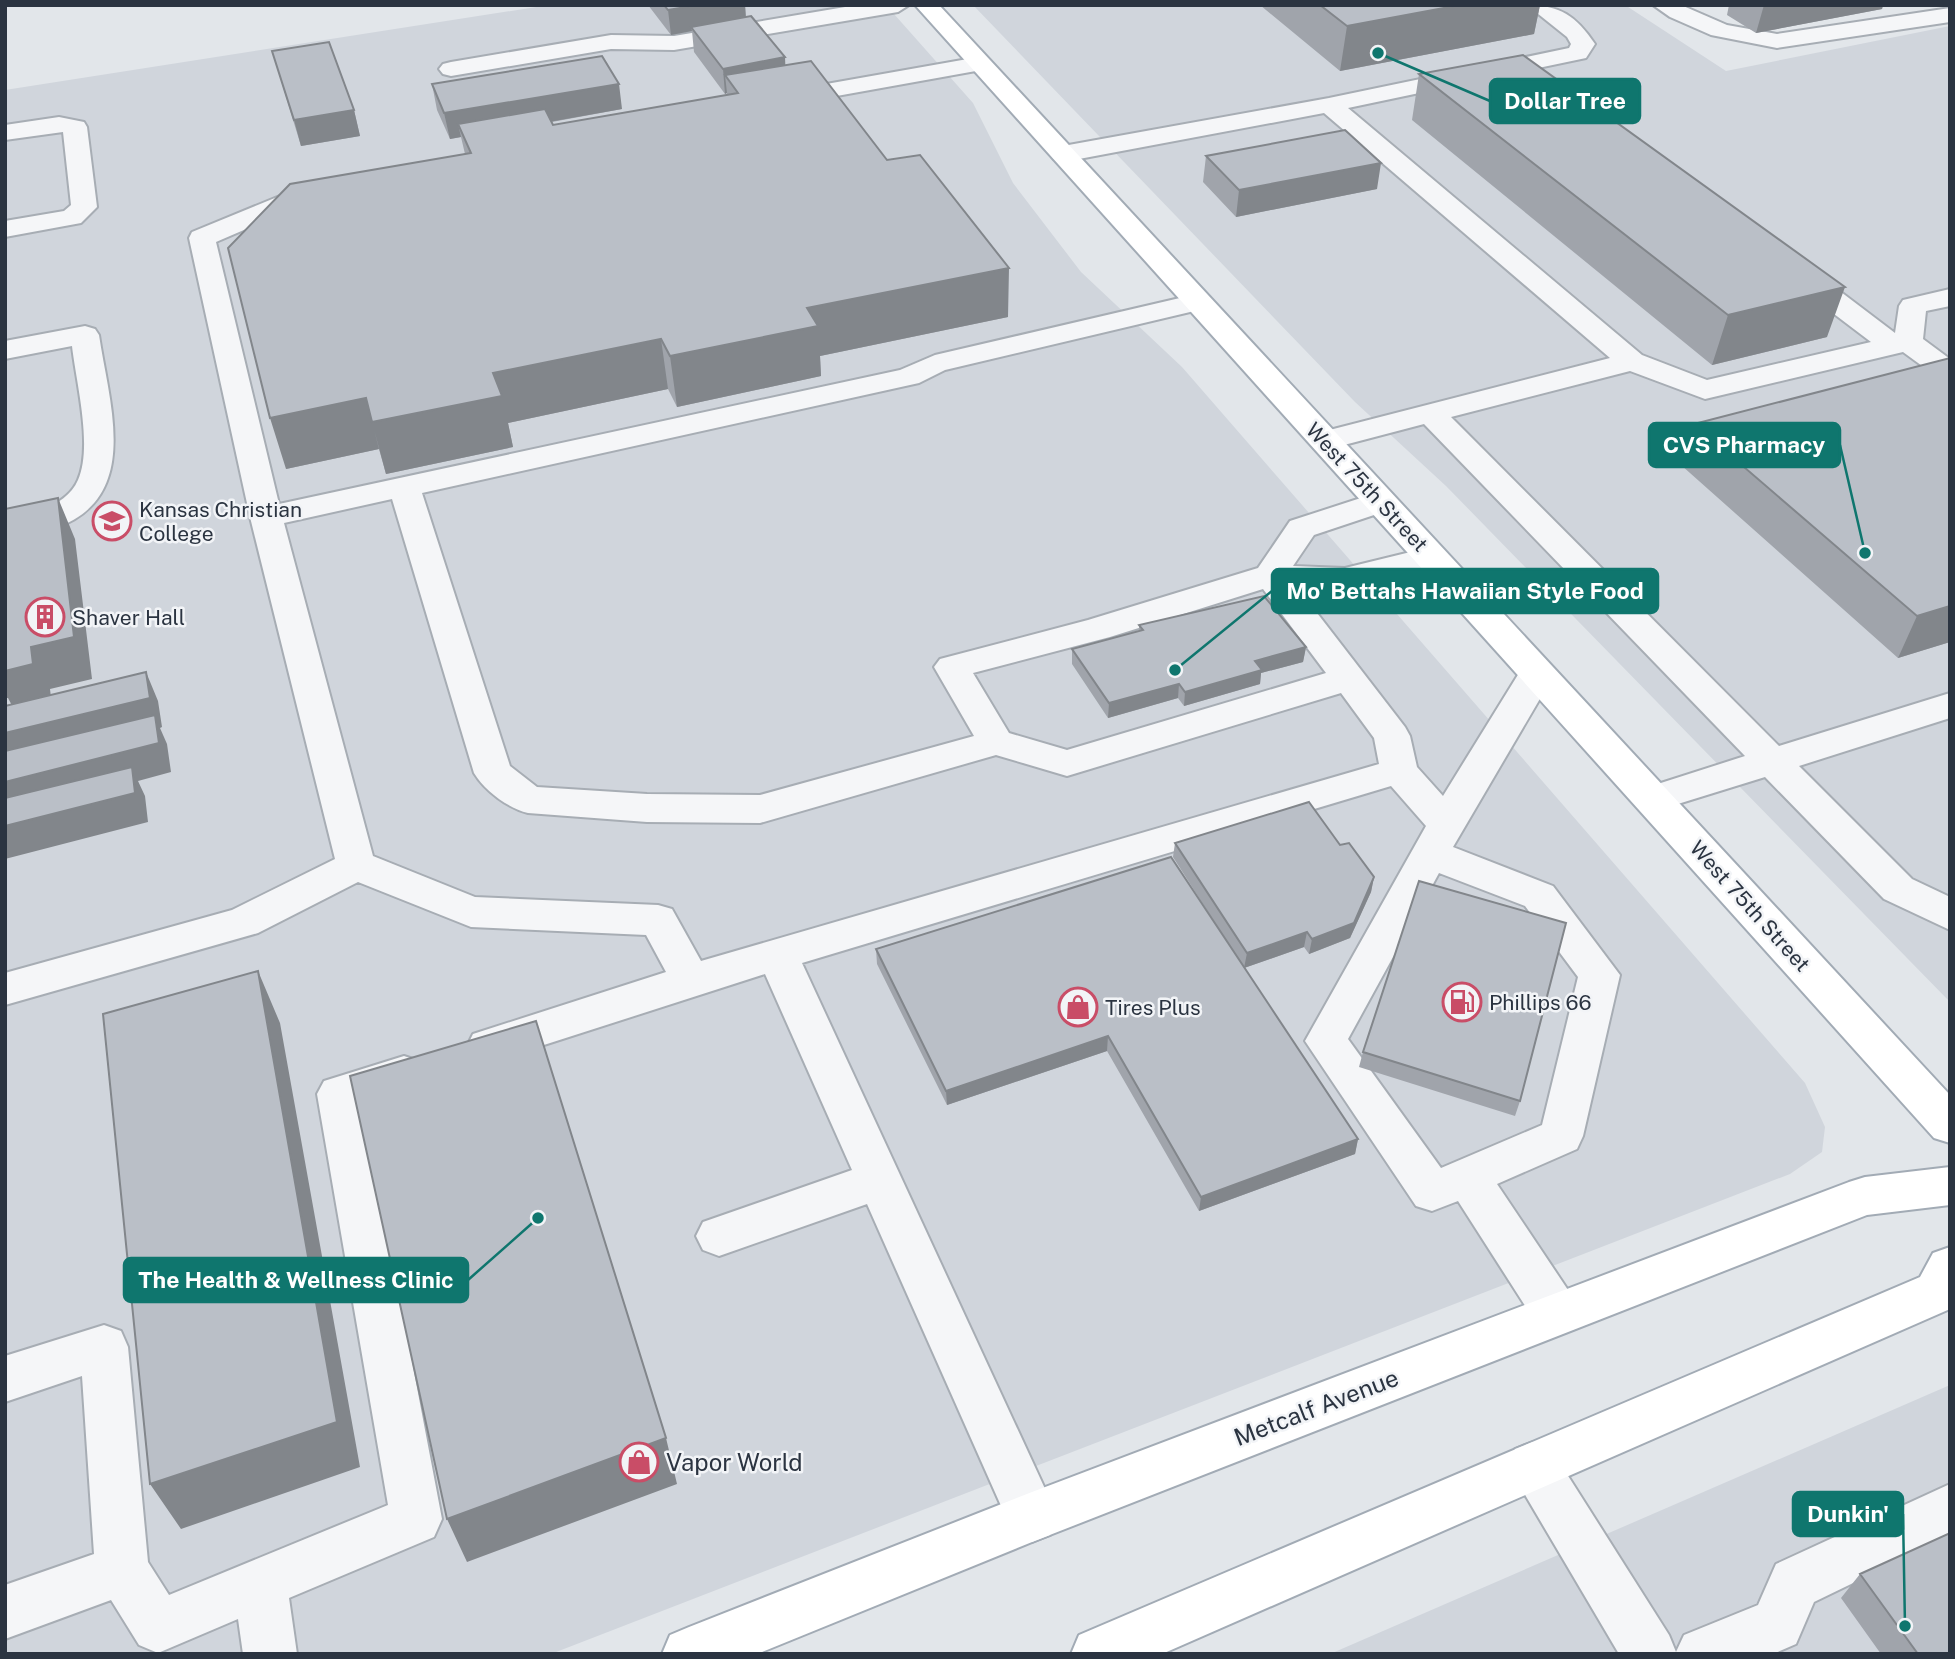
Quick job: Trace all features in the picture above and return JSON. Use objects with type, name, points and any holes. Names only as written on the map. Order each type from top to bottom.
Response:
[{"type":"main road","name":"West 75th Street","points":[[926,5],[1950,1125]]},
{"type":"main road","name":"Metcalf Avenue","points":[[689,1654],[1032,1517],[1865,1196],[1950,1186]]},
{"type":"main road","points":[[1098,1654],[1937,1292],[1950,1268]]},
{"type":"lane","points":[[451,69],[611,41],[674,43],[898,5]]},
{"type":"lane","points":[[1063,155],[1526,66],[1578,53],[1582,48],[1576,33],[1538,5]]},
{"type":"lane","points":[[1664,5],[1722,34],[1777,41],[1950,15]]},
{"type":"lane","points":[[760,103],[979,64]]},
{"type":"lane","points":[[1526,66],[1548,83]]},
{"type":"lane","points":[[1329,105],[1632,361],[1705,390],[1900,344]]},
{"type":"lane","points":[[5,133],[59,124],[75,127],[84,207],[72,217],[5,229]]},
{"type":"lane","points":[[339,181],[202,238],[266,517],[356,864]]},
{"type":"lane","points":[[1782,261],[1900,344],[1950,373]]},
{"type":"lane","points":[[1900,344],[1913,306],[1950,297]]},
{"type":"lane","points":[[266,517],[909,377],[934,364],[1197,302]]},
{"type":"lane","points":[[5,350],[85,335],[100,448],[94,481],[81,498],[62,513],[43,522],[5,530]]},
{"type":"lane","points":[[1325,441],[1632,361]]},
{"type":"lane","points":[[1431,414],[1898,889],[1950,915]]},
{"type":"lane","points":[[404,487],[493,773],[528,800],[647,808],[760,809],[996,742],[1067,763],[1347,679]]},
{"type":"lane","points":[[1270,575],[1302,528],[1381,502]]},
{"type":"lane","points":[[996,742],[952,667],[1098,629],[1270,575],[1345,579],[1431,557]]},
{"type":"lane","points":[[1270,575],[1392,736],[1399,771],[1438,839],[1539,896],[1599,975],[1561,1136],[1432,1192],[1326,1041],[1438,839],[1537,673]]},
{"type":"lane","points":[[1652,799],[1950,705]]},
{"type":"lane","points":[[5,1379],[104,1347],[122,1570],[158,1626],[416,1519],[338,1094],[691,980],[1399,771]]},
{"type":"lane","points":[[356,864],[471,912],[658,920],[691,980]]},
{"type":"lane","points":[[5,989],[244,922],[356,864]]},
{"type":"lane","points":[[777,954],[1032,1517]]},
{"type":"lane","points":[[1467,1177],[1557,1314]]},
{"type":"lane","points":[[719,1236],[880,1180]]},
{"type":"lane","points":[[1533,1466],[1650,1654]]},
{"type":"lane","points":[[1703,1654],[1777,1625],[1795,1583],[1950,1509]]},
{"type":"lane","points":[[5,1612],[122,1570]]},
{"type":"lane","points":[[260,1584],[270,1654]]},
{"type":"shaded area","points":[[549,5],[886,5],[973,103],[1013,183],[1081,272],[1182,367],[1805,1083],[1825,1127],[1822,1152],[1790,1174],[551,1654],[5,1654],[5,90]]},
{"type":"shaded area","points":[[973,5],[1625,5],[1726,71],[1950,26],[1950,1002],[1446,486],[1355,402]]},
{"type":"shaded area","points":[[1950,1385],[1950,1654],[1330,1654]]},
{"type":"building","points":[[664,5],[698,5],[668,10]]},
{"type":"building","points":[[1320,5],[1460,5],[1347,26]]},
{"type":"building","points":[[751,16],[785,57],[723,69],[691,27]]},
{"type":"building","points":[[329,42],[354,110],[294,120],[272,51]]},
{"type":"building","points":[[1523,55],[1845,287],[1728,315],[1419,74]]},
{"type":"building","points":[[602,56],[619,84],[444,113],[432,84]]},
{"type":"building","points":[[811,61],[887,160],[920,155],[1009,268],[807,308],[818,326],[670,356],[661,339],[493,373],[502,396],[372,422],[366,398],[270,418],[228,248],[290,184],[471,153],[458,124],[545,109],[553,125],[738,93],[725,75]]},
{"type":"building","points":[[1345,130],[1381,163],[1239,190],[1206,156]]},
{"type":"building","points":[[1950,358],[1950,606],[1917,616],[1694,424]]},
{"type":"building","points":[[58,498],[74,637],[31,647],[33,664],[5,671],[5,509]]},
{"type":"building","points":[[1264,596],[1306,647],[1255,661],[1262,670],[1185,692],[1179,684],[1109,703],[1072,649],[1143,630],[1139,625]]},
{"type":"building","points":[[146,672],[150,698],[5,733],[5,706]]},
{"type":"building","points":[[155,715],[159,743],[5,782],[5,751]]},
{"type":"building","points":[[132,767],[135,793],[5,826],[5,798]]},
{"type":"building","points":[[1309,802],[1340,845],[1349,843],[1374,877],[1354,923],[1312,939],[1307,932],[1247,953],[1175,843]]},
{"type":"building","name":"Tires Plus","points":[[1171,857],[1358,1139],[1201,1197],[1108,1036],[946,1091],[876,949]]},
{"type":"building","name":"Phillips 66","points":[[1419,881],[1566,923],[1520,1101],[1363,1052]]},
{"type":"building","points":[[258,971],[337,1422],[150,1484],[103,1014]]},
{"type":"building","points":[[536,1021],[666,1438],[447,1519],[350,1076]]},
{"type":"building","points":[[1950,1533],[1950,1654],[1918,1654],[1860,1574]]},
{"type":"place","name":"Dollar Tree","points":[[1378,53]]},
{"type":"place","name":"Kansas Christian College","points":[[112,521]]},
{"type":"place","name":"CVS Pharmacy","points":[[1865,553]]},
{"type":"place","name":"Shaver Hall","points":[[45,617]]},
{"type":"place","name":"Mo' Bettahs Hawaiian Style Food","points":[[1175,670]]},
{"type":"place","name":"Phillips 66","points":[[1462,1002]]},
{"type":"place","name":"Tires Plus","points":[[1078,1007]]},
{"type":"place","name":"The Health & Wellness Clinic","points":[[538,1218]]},
{"type":"place","name":"Vapor World","points":[[639,1462]]},
{"type":"place","name":"Dunkin'","points":[[1905,1626]]}]
